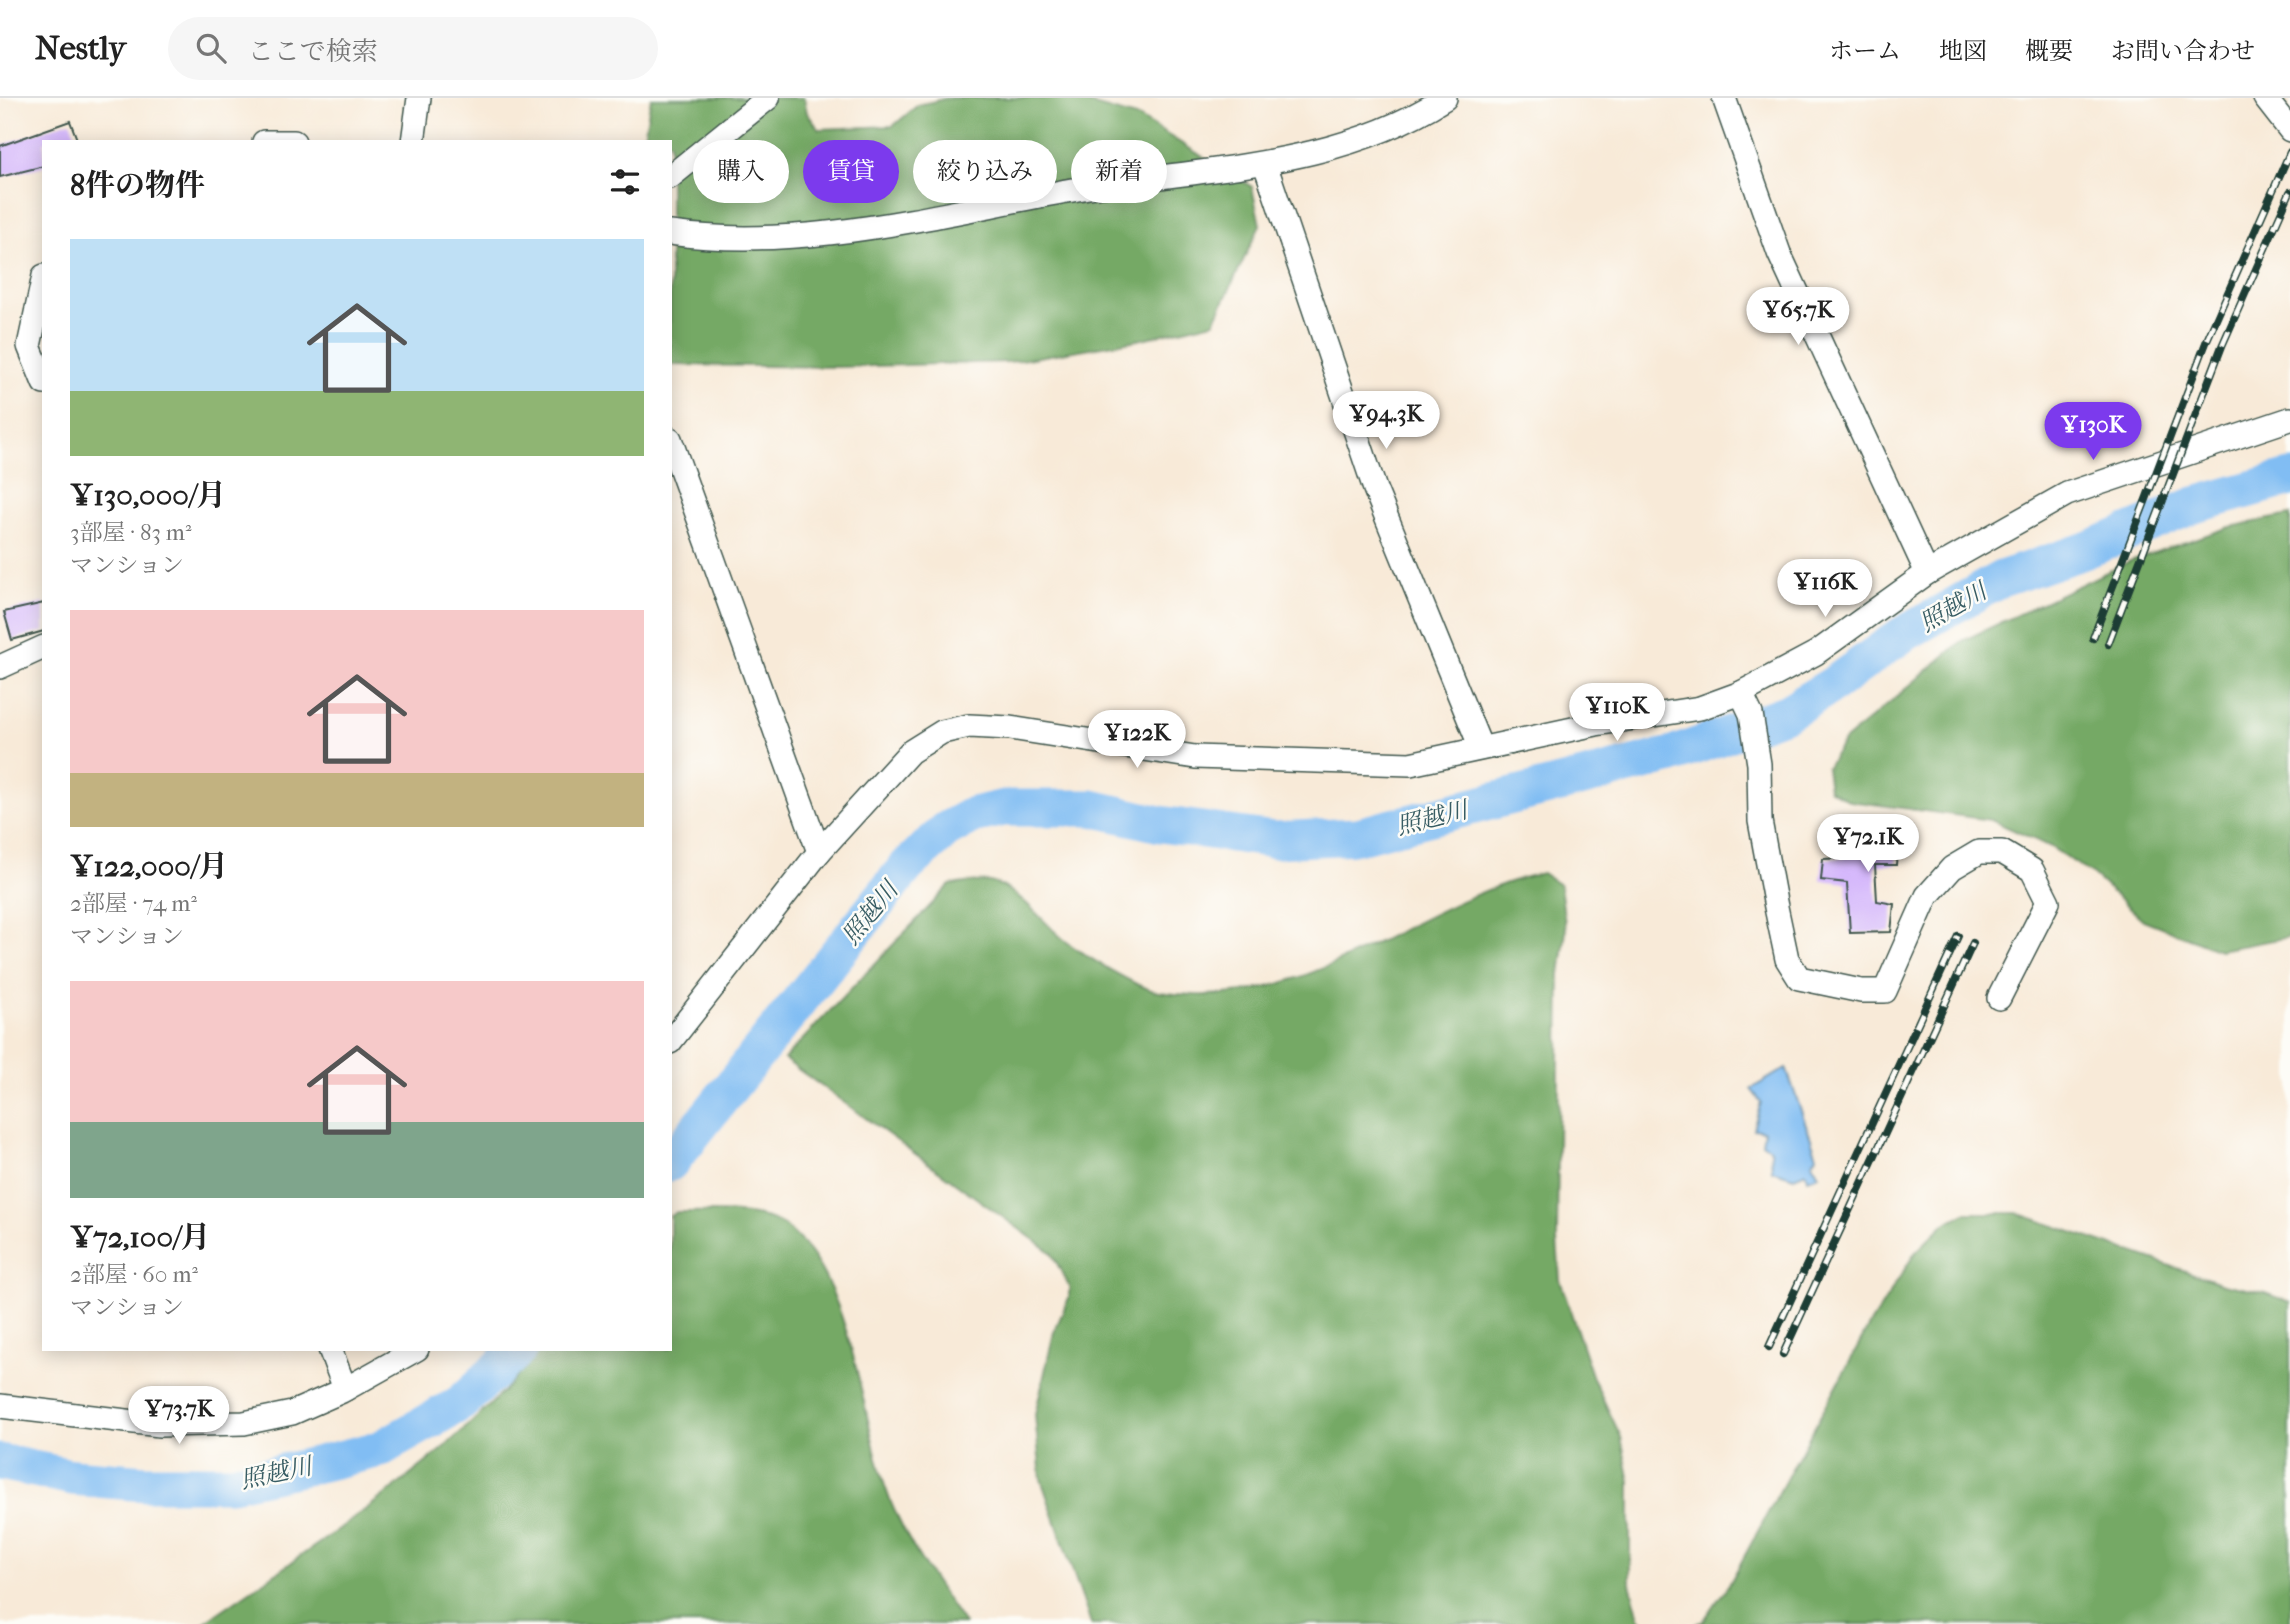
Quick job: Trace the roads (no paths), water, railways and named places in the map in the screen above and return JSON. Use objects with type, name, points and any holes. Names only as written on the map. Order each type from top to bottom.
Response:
[{"type":"street","points":[[413,140],[419,98]]},
{"type":"street","points":[[672,175],[768,98]]},
{"type":"street","points":[[672,233],[773,239],[827,233],[1079,188],[1265,164],[1363,140],[1445,98]]},
{"type":"street","points":[[1724,98],[1779,253],[1927,573]]},
{"type":"street","points":[[2265,98],[2290,130]]},
{"type":"street","points":[[1265,164],[1375,489],[1481,748]]},
{"type":"street","points":[[42,285],[29,346],[42,378]]},
{"type":"street","points":[[672,1038],[820,852],[910,752],[942,732],[969,726],[1010,728],[1195,757],[1410,764],[1596,724],[1700,708],[1741,693],[1816,653],[1927,573],[2067,494],[2290,419]]},
{"type":"street","points":[[672,445],[820,852]]},
{"type":"street","points":[[0,667],[42,648]]},
{"type":"street","points":[[1741,693],[1751,714],[1759,764],[1759,821],[1787,959],[1799,978],[1861,991],[1885,991],[1927,896],[1952,868],[1979,852],[2002,852],[2032,870],[2048,902],[1999,998]]},
{"type":"street","points":[[331,1351],[345,1389]]},
{"type":"street","points":[[0,1406],[160,1424],[244,1423],[292,1413],[345,1389],[413,1351]]},
{"type":"water","points":[[1786,1068],[1817,1156],[1812,1162],[1819,1175],[1808,1179],[1806,1172],[1794,1177],[1772,1170],[1771,1149],[1762,1143],[1764,1131],[1753,1129],[1761,1102],[1751,1089]]},
{"type":"waterway","name":"照越川","points":[[672,1160],[907,866],[946,830],[973,815],[1004,808],[1092,808],[1160,824],[1274,840],[1358,836],[1672,755],[1788,712],[1834,684],[1902,635],[2001,579],[2084,551],[2195,505],[2290,478]]},
{"type":"waterway","name":"照越川","points":[[0,1462],[72,1477],[145,1483],[232,1483],[380,1449],[461,1403],[517,1351]]},
{"type":"railway","points":[[2093,638],[2207,340],[2290,152]]},
{"type":"railway","points":[[2108,644],[2222,346],[2290,192]]},
{"type":"railway","points":[[1769,1347],[1958,936]]},
{"type":"railway","points":[[1783,1354],[1973,943]]}]
